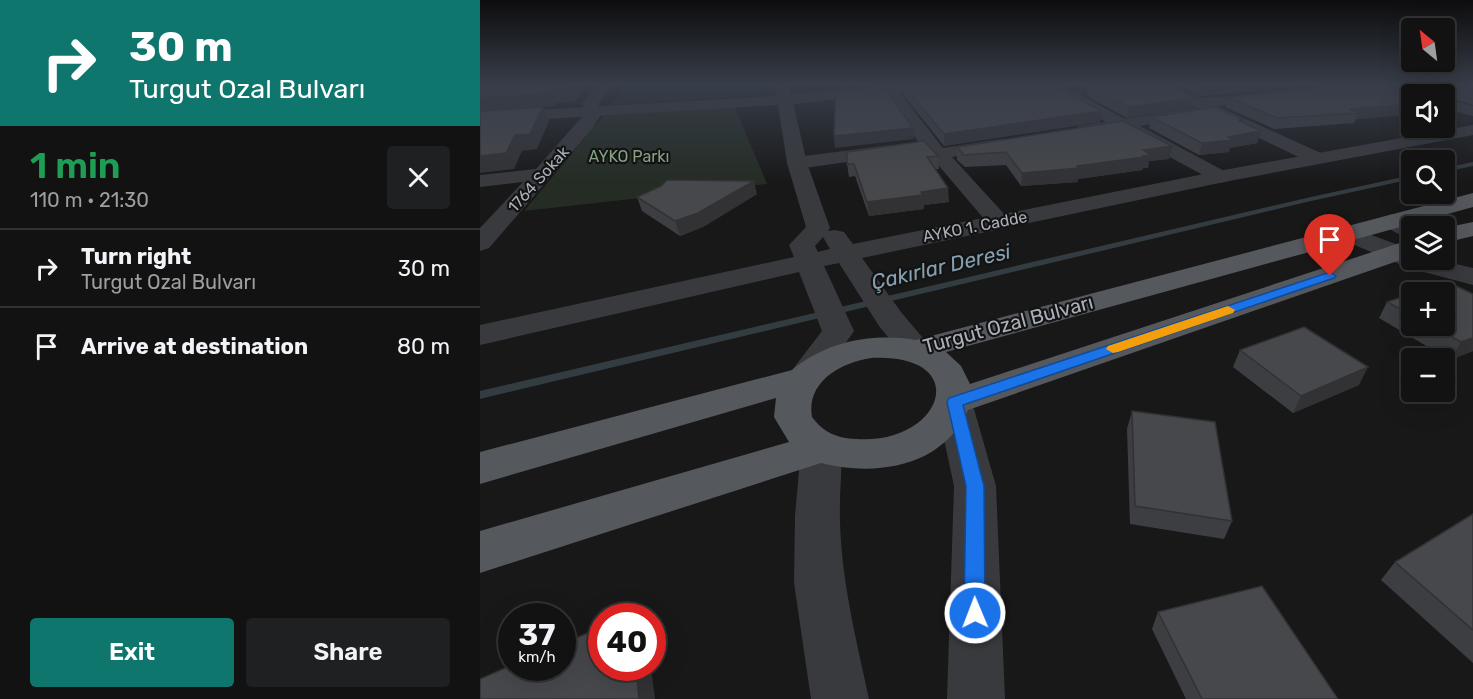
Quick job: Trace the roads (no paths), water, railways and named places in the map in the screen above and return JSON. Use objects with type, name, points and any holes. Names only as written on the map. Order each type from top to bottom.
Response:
[{"type":"main road","name":"Turgut Ozal Bulvarı","points":[[1444,216],[1473,200]]},
{"type":"main road","points":[[1455,233],[1473,229]]},
{"type":"main road","name":"Turgut Ozal Bulvarı","points":[[480,468],[804,378],[831,358],[852,350],[874,346],[916,350],[1347,233],[1401,238]]},
{"type":"main road","name":"Turgut Ozal Bulvarı","points":[[954,402],[1401,239]]},
{"type":"main road","points":[[804,378],[792,401],[793,419],[803,436],[821,448],[845,455],[872,455],[899,450],[923,440],[941,425],[950,414],[954,402],[956,390],[950,373],[937,360],[916,350]]},
{"type":"main road","points":[[480,552],[821,448]]},
{"type":"street","name":"1764 Sokak","points":[[482,239],[544,174],[591,118]]},
{"type":"street","points":[[788,118],[797,163],[818,228],[835,236],[848,252],[867,287],[916,350]]},
{"type":"street","points":[[920,118],[935,142],[998,221]]},
{"type":"street","points":[[1110,118],[1221,177]]},
{"type":"street","points":[[1065,134],[1167,118]]},
{"type":"street","points":[[1228,118],[1316,158]]},
{"type":"street","name":"AYKO 1. Cadde","points":[[480,335],[807,260],[1316,158],[1473,130]]},
{"type":"street","points":[[797,163],[935,142],[1019,141]]},
{"type":"street","points":[[480,182],[544,174]]},
{"type":"street","points":[[804,378],[831,317],[802,244],[818,228]]},
{"type":"street","points":[[1455,257],[1473,270]]},
{"type":"street","points":[[1447,270],[1473,277]]},
{"type":"street","points":[[954,402],[975,486],[976,699]]},
{"type":"street","points":[[821,448],[817,516],[819,583],[840,699]]},
{"type":"waterway","name":"Çakırlar Deresi","points":[[1455,168],[1473,164]]},
{"type":"waterway","name":"Çakırlar Deresi","points":[[480,395],[1401,179]]},
{"type":"park label","name":"AYKO Parkı","points":[[629,156]]}]
